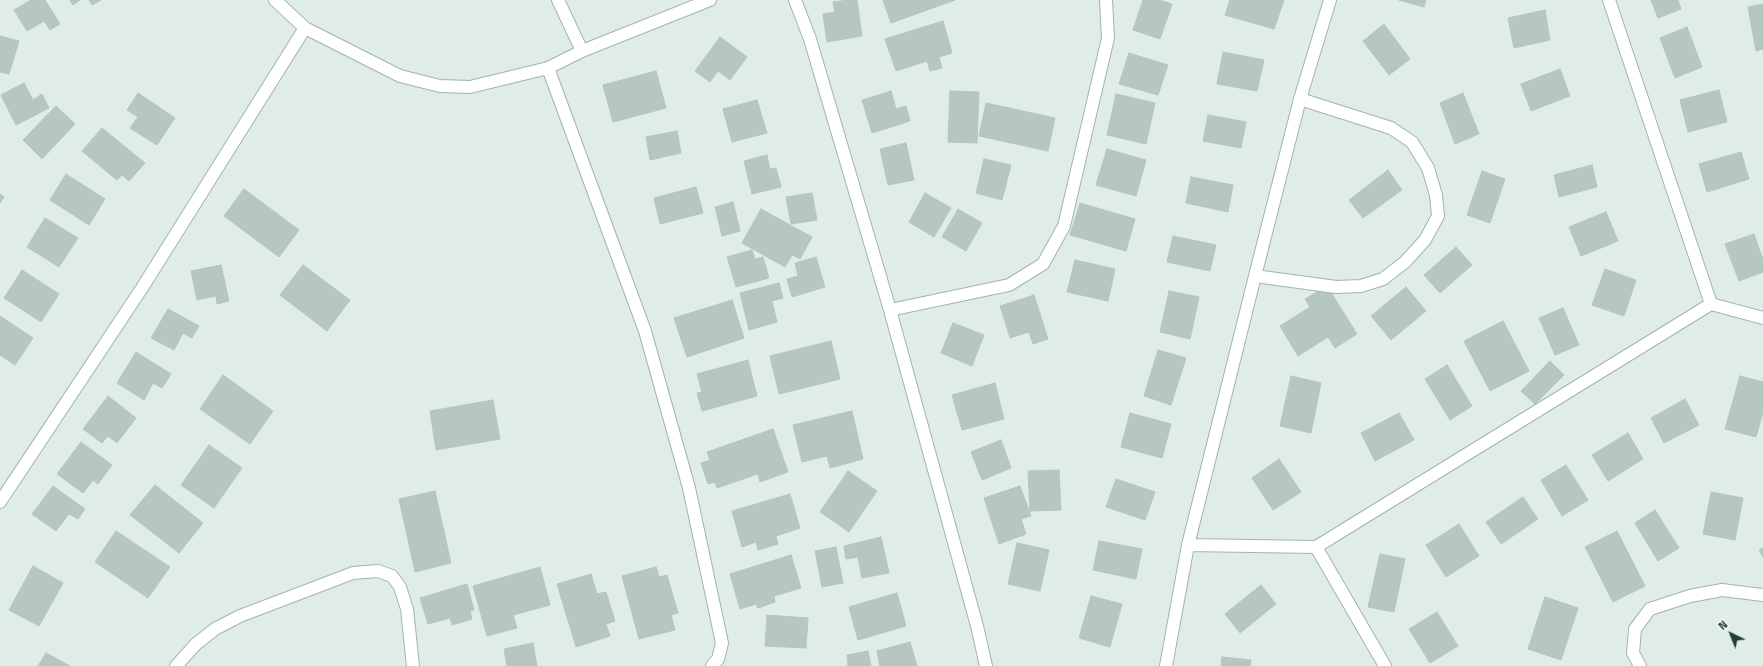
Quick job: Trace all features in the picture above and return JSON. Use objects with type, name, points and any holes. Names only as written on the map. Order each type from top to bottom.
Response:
[{"type":"street","points":[[275,0],[305,28],[400,76],[440,86],[470,87],[548,68],[582,51],[710,0]]},
{"type":"street","points":[[558,0],[582,51]]},
{"type":"street","points":[[795,0],[810,39],[890,310],[977,626],[986,666]]},
{"type":"street","points":[[890,310],[1009,285],[1043,264],[1064,226],[1068,212],[1108,38],[1106,0]]},
{"type":"street","points":[[1166,666],[1188,545],[1300,99],[1330,0]]},
{"type":"street","points":[[1609,0],[1711,304]]},
{"type":"street","points":[[0,502],[142,288],[305,28]]},
{"type":"street","points":[[548,68],[645,331],[689,488],[722,643],[718,658],[712,666]]},
{"type":"street","points":[[1255,276],[1336,287],[1361,286],[1383,279],[1404,262],[1425,240],[1438,216],[1436,195],[1428,168],[1412,142],[1391,128],[1300,99]]},
{"type":"street","points":[[1188,545],[1316,547],[1711,304],[1763,318]]},
{"type":"street","points":[[1316,547],[1385,666]]},
{"type":"street","points":[[176,666],[196,644],[215,629],[240,616],[353,573],[378,571],[392,576],[400,587],[407,609],[413,666]]},
{"type":"street","points":[[1640,666],[1633,653],[1635,629],[1650,609],[1690,596],[1722,590],[1763,595]]},
{"type":"building","points":[[31,0],[45,0],[60,24],[50,30],[44,21],[27,31],[14,10]]},
{"type":"building","points":[[70,0],[80,0],[73,5]]},
{"type":"building","points":[[89,0],[101,0],[92,5]]},
{"type":"building","points":[[857,0],[862,36],[827,42],[823,14],[835,12],[833,2]]},
{"type":"building","points":[[883,0],[955,0],[891,23]]},
{"type":"building","points":[[1143,0],[1159,0],[1172,4],[1160,39],[1133,30]]},
{"type":"building","points":[[1230,0],[1284,0],[1274,29],[1225,15]]},
{"type":"building","points":[[1399,0],[1426,0],[1424,7]]},
{"type":"building","points":[[1651,0],[1678,0],[1681,9],[1658,18]]},
{"type":"building","points":[[1763,4],[1763,49],[1756,51],[1748,7]]},
{"type":"building","points":[[1545,10],[1550,40],[1514,48],[1508,18]]},
{"type":"building","points":[[943,21],[952,53],[939,57],[942,68],[930,71],[927,61],[896,71],[885,39]]},
{"type":"building","points":[[1384,24],[1410,59],[1389,75],[1363,41]]},
{"type":"building","points":[[1687,27],[1702,67],[1675,78],[1660,38]]},
{"type":"building","points":[[0,36],[19,41],[9,74],[0,72]]},
{"type":"building","points":[[720,37],[747,57],[730,80],[718,71],[710,82],[695,71]]},
{"type":"building","points":[[1223,52],[1264,60],[1257,91],[1217,84]]},
{"type":"building","points":[[1129,53],[1168,65],[1158,95],[1119,84]]},
{"type":"building","points":[[1560,69],[1570,96],[1531,111],[1521,84]]},
{"type":"building","points":[[656,71],[666,108],[613,122],[603,85]]},
{"type":"building","points":[[24,83],[33,100],[42,94],[49,108],[16,125],[1,95]]},
{"type":"building","points":[[1719,90],[1727,122],[1688,132],[1680,100]]},
{"type":"building","points":[[891,91],[896,109],[906,106],[910,121],[872,133],[862,100]]},
{"type":"building","points":[[950,91],[979,92],[977,143],[948,142]]},
{"type":"building","points":[[138,93],[175,118],[157,145],[130,128],[138,117],[127,110]]},
{"type":"building","points":[[1463,93],[1479,134],[1455,144],[1440,103]]},
{"type":"building","points":[[1116,94],[1155,103],[1146,144],[1107,135]]},
{"type":"building","points":[[757,100],[767,133],[732,142],[723,109]]},
{"type":"building","points":[[986,103],[1055,118],[1048,151],[979,136]]},
{"type":"building","points":[[56,106],[75,124],[42,159],[23,140]]},
{"type":"building","points":[[1208,115],[1246,122],[1241,148],[1203,141]]},
{"type":"building","points":[[102,128],[145,163],[129,181],[122,175],[117,180],[82,151]]},
{"type":"building","points":[[677,131],[681,153],[650,160],[646,137]]},
{"type":"building","points":[[906,143],[914,180],[888,185],[880,149]]},
{"type":"building","points":[[1107,149],[1146,160],[1136,196],[1096,185]]},
{"type":"building","points":[[1741,152],[1749,179],[1707,192],[1699,164]]},
{"type":"building","points":[[767,155],[770,169],[776,168],[781,187],[752,194],[744,161]]},
{"type":"building","points":[[984,159],[1011,165],[1002,200],[976,193]]},
{"type":"building","points":[[1592,165],[1597,187],[1559,197],[1554,175]]},
{"type":"building","points":[[1388,170],[1402,190],[1363,218],[1349,200]]},
{"type":"building","points":[[1482,171],[1505,179],[1490,223],[1467,215]]},
{"type":"building","points":[[66,174],[105,199],[89,225],[50,200]]},
{"type":"building","points":[[1191,177],[1233,185],[1228,212],[1186,203]]},
{"type":"building","points":[[696,187],[703,213],[660,224],[654,198]]},
{"type":"building","points":[[244,189],[299,230],[279,257],[224,216]]},
{"type":"building","points":[[812,193],[817,220],[791,224],[786,197]]},
{"type":"building","points":[[925,193],[951,208],[934,237],[909,222]]},
{"type":"building","points":[[0,194],[4,197],[0,203]]},
{"type":"building","points":[[733,202],[740,231],[722,236],[715,207]]},
{"type":"building","points":[[1080,203],[1135,219],[1126,251],[1070,235]]},
{"type":"building","points":[[761,209],[812,237],[800,259],[792,255],[785,267],[742,243]]},
{"type":"building","points":[[958,209],[982,223],[966,251],[942,237]]},
{"type":"building","points":[[1606,212],[1618,241],[1581,256],[1569,227]]},
{"type":"building","points":[[45,218],[78,238],[59,267],[27,247]]},
{"type":"building","points":[[1754,234],[1763,260],[1763,272],[1739,281],[1725,244]]},
{"type":"building","points":[[1173,236],[1216,245],[1210,271],[1167,262]]},
{"type":"building","points":[[1456,247],[1472,265],[1440,293],[1424,275]]},
{"type":"building","points":[[752,250],[755,259],[763,257],[769,278],[736,287],[727,257]]},
{"type":"building","points":[[816,257],[825,287],[792,297],[787,279],[798,276],[795,263]]},
{"type":"building","points":[[1075,260],[1115,269],[1108,301],[1067,292]]},
{"type":"building","points":[[221,265],[229,301],[217,304],[216,296],[197,300],[191,271]]},
{"type":"building","points":[[303,265],[350,300],[327,331],[280,295]]},
{"type":"building","points":[[1605,269],[1636,280],[1624,316],[1592,305]]},
{"type":"building","points":[[22,270],[59,294],[41,322],[4,298]]},
{"type":"building","points":[[779,283],[783,298],[772,301],[777,322],[749,330],[740,293]]},
{"type":"building","points":[[1327,286],[1357,334],[1335,348],[1328,337],[1298,356],[1280,326],[1310,307],[1305,299]]},
{"type":"building","points":[[1406,287],[1426,311],[1391,340],[1371,316]]},
{"type":"building","points":[[1169,291],[1199,297],[1190,339],[1160,332]]},
{"type":"building","points":[[1034,295],[1048,339],[1033,344],[1029,332],[1010,338],[1000,306]]},
{"type":"building","points":[[732,300],[744,338],[687,357],[674,318]]},
{"type":"building","points":[[1563,308],[1579,345],[1555,355],[1539,318]]},
{"type":"building","points":[[168,309],[199,326],[192,338],[183,333],[174,350],[151,338]]},
{"type":"building","points":[[0,316],[33,338],[15,365],[0,355]]},
{"type":"building","points":[[1503,321],[1529,371],[1490,391],[1464,341]]},
{"type":"building","points":[[953,323],[984,335],[972,366],[941,353]]},
{"type":"building","points":[[831,341],[840,379],[779,394],[770,356]]},
{"type":"building","points":[[1158,350],[1186,358],[1171,405],[1144,396]]},
{"type":"building","points":[[136,352],[171,374],[162,388],[153,383],[144,400],[117,383]]},
{"type":"building","points":[[748,360],[757,396],[702,411],[697,393],[702,392],[697,374]]},
{"type":"building","points":[[1550,361],[1564,375],[1535,404],[1521,391]]},
{"type":"building","points":[[1447,365],[1472,406],[1450,420],[1425,379]]},
{"type":"building","points":[[223,375],[273,411],[250,444],[200,409]]},
{"type":"building","points":[[1291,376],[1321,383],[1311,433],[1280,426]]},
{"type":"building","points":[[1740,376],[1763,382],[1763,412],[1756,437],[1725,429]]},
{"type":"building","points":[[995,383],[1004,419],[962,430],[952,395]]},
{"type":"building","points":[[108,396],[136,418],[117,443],[108,436],[102,443],[83,429]]},
{"type":"building","points":[[1685,399],[1699,425],[1664,443],[1651,418]]},
{"type":"building","points":[[493,400],[500,439],[436,450],[430,411]]},
{"type":"building","points":[[852,411],[863,459],[830,468],[827,456],[802,462],[793,425]]},
{"type":"building","points":[[1130,413],[1171,424],[1162,458],[1121,447]]},
{"type":"building","points":[[1399,413],[1414,440],[1375,461],[1361,433]]},
{"type":"building","points":[[773,429],[788,472],[760,482],[758,474],[717,488],[715,482],[708,484],[701,463],[710,460],[707,452]]},
{"type":"building","points":[[1628,433],[1643,459],[1608,481],[1592,455]]},
{"type":"building","points":[[1001,440],[1011,468],[982,480],[971,452]]},
{"type":"building","points":[[81,442],[112,465],[98,484],[93,480],[83,493],[57,474]]},
{"type":"building","points":[[209,445],[242,468],[214,508],[181,485]]},
{"type":"building","points":[[1279,459],[1301,492],[1273,510],[1252,478]]},
{"type":"building","points":[[1566,465],[1588,500],[1562,516],[1541,480]]},
{"type":"building","points":[[1059,470],[1061,510],[1030,511],[1028,471]]},
{"type":"building","points":[[848,471],[877,491],[849,532],[820,512]]},
{"type":"building","points":[[1116,479],[1155,492],[1145,520],[1106,507]]},
{"type":"building","points":[[155,485],[203,523],[179,553],[130,515]]},
{"type":"building","points":[[53,486],[85,509],[78,519],[69,514],[56,531],[32,514]]},
{"type":"building","points":[[1020,486],[1031,516],[1021,519],[1026,534],[999,544],[984,498]]},
{"type":"building","points":[[435,491],[451,563],[415,572],[399,499]]},
{"type":"building","points":[[1711,492],[1743,498],[1735,540],[1703,534]]},
{"type":"building","points":[[790,494],[800,528],[776,536],[778,544],[758,550],[756,542],[742,547],[732,511]]},
{"type":"building","points":[[1523,497],[1538,519],[1501,544],[1486,522]]},
{"type":"building","points":[[1655,510],[1679,548],[1658,561],[1635,523]]},
{"type":"building","points":[[1459,524],[1479,556],[1446,577],[1426,545]]},
{"type":"building","points":[[116,531],[170,567],[148,598],[95,562]]},
{"type":"building","points":[[1617,531],[1645,586],[1613,602],[1585,547]]},
{"type":"building","points":[[881,537],[889,573],[862,578],[858,557],[846,559],[844,546]]},
{"type":"building","points":[[1099,541],[1142,549],[1136,579],[1093,570]]},
{"type":"building","points":[[1017,543],[1049,550],[1040,591],[1008,584]]},
{"type":"building","points":[[836,547],[843,583],[822,587],[815,551]]},
{"type":"building","points":[[1763,548],[1763,557],[1759,550]]},
{"type":"building","points":[[1380,554],[1405,559],[1394,612],[1368,607]]},
{"type":"building","points":[[791,555],[801,588],[774,596],[775,602],[758,608],[756,604],[740,609],[730,574]]},
{"type":"building","points":[[33,566],[63,583],[39,626],[9,610]]},
{"type":"building","points":[[540,567],[550,605],[513,615],[517,628],[487,636],[473,586]]},
{"type":"building","points":[[656,567],[659,577],[667,575],[678,613],[671,615],[675,630],[639,639],[622,576]]},
{"type":"building","points":[[591,574],[597,594],[606,592],[615,621],[606,624],[610,636],[576,647],[557,584]]},
{"type":"building","points":[[467,584],[474,610],[470,611],[472,619],[452,625],[450,618],[428,624],[420,598]]},
{"type":"building","points":[[1261,585],[1276,604],[1240,633],[1225,614]]},
{"type":"building","points":[[897,593],[906,626],[858,640],[849,607]]},
{"type":"building","points":[[1091,596],[1122,604],[1110,647],[1079,638]]},
{"type":"building","points":[[1545,597],[1578,608],[1561,660],[1528,649]]},
{"type":"building","points":[[1437,612],[1458,646],[1430,663],[1409,629]]},
{"type":"building","points":[[767,615],[808,618],[806,648],[765,646]]},
{"type":"building","points":[[910,642],[917,666],[880,666],[877,651]]},
{"type":"building","points":[[533,643],[537,666],[507,666],[504,649]]},
{"type":"building","points":[[868,651],[871,666],[848,666],[847,655]]},
{"type":"building","points":[[46,653],[70,666],[38,666]]},
{"type":"building","points":[[1222,657],[1251,660],[1250,666],[1221,666]]}]
